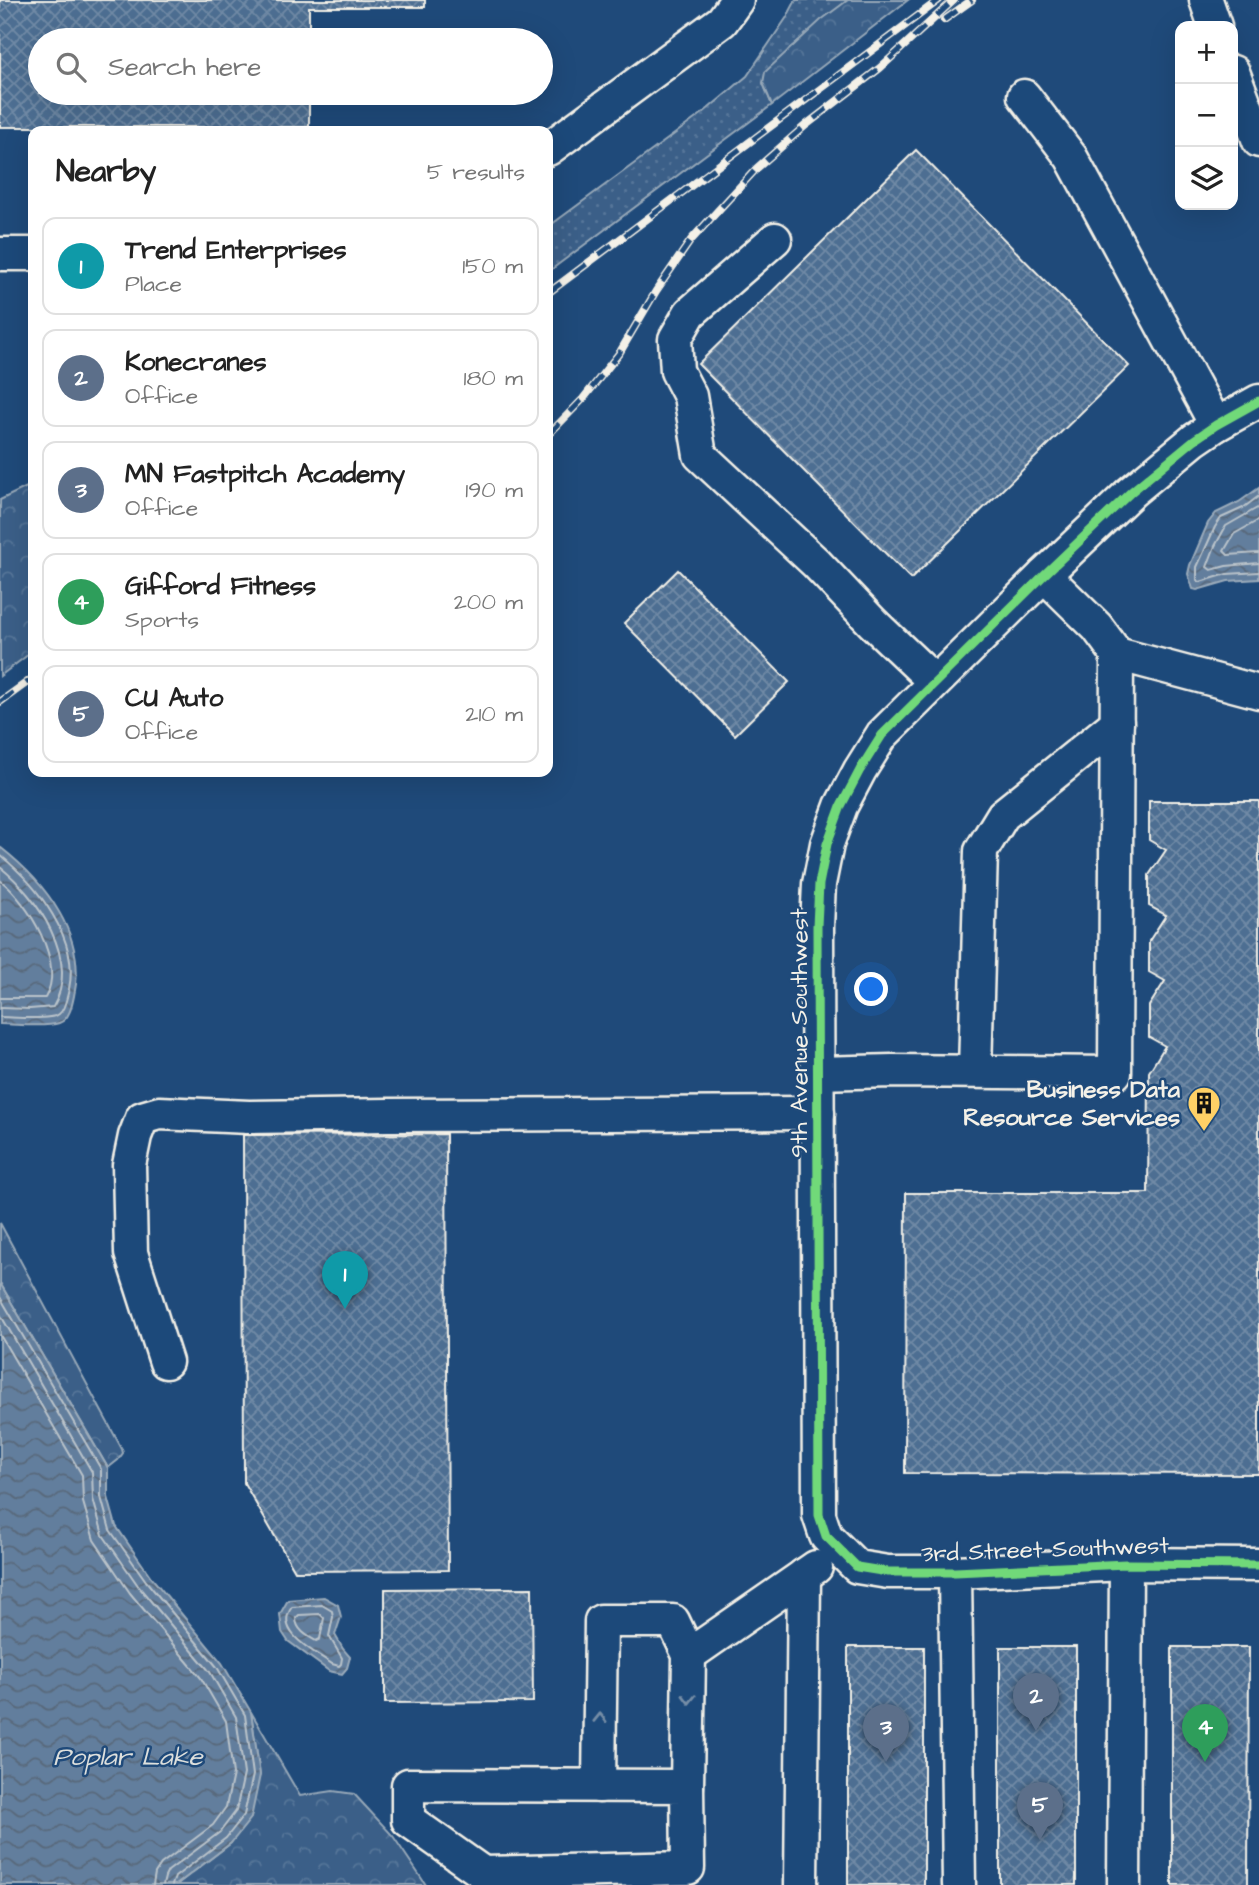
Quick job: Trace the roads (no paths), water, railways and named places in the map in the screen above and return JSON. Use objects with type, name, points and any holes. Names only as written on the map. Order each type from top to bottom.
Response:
[{"type":"street","points":[[553,145],[722,21],[737,0]]},
{"type":"street","points":[[1206,0],[1214,21]]},
{"type":"street","points":[[1238,84],[1259,141]]},
{"type":"street","points":[[1024,96],[1071,157],[1216,425]]},
{"type":"street","points":[[775,239],[690,313],[676,339],[677,371],[690,396],[700,455],[816,563],[873,623],[935,682]]},
{"type":"street","points":[[0,254],[28,254]]},
{"type":"street","name":"9th Avenue Southwest","points":[[841,1550],[826,1536],[819,1515],[817,926],[819,884],[827,844],[841,806],[882,735],[1131,492],[1169,459],[1216,425],[1259,401]]},
{"type":"street","points":[[818,1073],[1115,1073],[1117,654],[1097,627],[1044,575]]},
{"type":"street","points":[[1117,654],[1259,692]]},
{"type":"street","points":[[975,1072],[981,851],[1003,815],[1117,723]]},
{"type":"street","points":[[166,1362],[131,1252],[129,1165],[142,1118],[159,1113],[249,1117],[818,1113]]},
{"type":"street","points":[[689,1655],[841,1550]]},
{"type":"street","name":"3rd Street Southwest","points":[[841,1550],[857,1567],[888,1573],[1126,1564],[1259,1564]]},
{"type":"street","points":[[1124,1885],[1126,1564]]},
{"type":"street","points":[[956,1572],[959,1885]]},
{"type":"street","points":[[801,1885],[804,1575]]},
{"type":"street","points":[[599,1786],[601,1621],[673,1621],[689,1655],[688,1868],[483,1873],[408,1820],[408,1786],[599,1786],[687,1786]]},
{"type":"water","points":[[1259,488],[1259,579],[1228,581],[1193,589],[1188,574],[1190,565],[1208,523],[1216,513]]},
{"type":"water","points":[[0,847],[33,877],[47,894],[69,932],[75,952],[77,974],[71,1008],[68,1016],[59,1023],[38,1026],[0,1024]]},
{"type":"water","name":"Poplar Lake","points":[[0,1283],[108,1468],[108,1497],[116,1526],[151,1577],[222,1663],[251,1712],[260,1775],[251,1818],[231,1843],[176,1885],[0,1885]]},
{"type":"water","points":[[324,1597],[338,1605],[341,1617],[335,1635],[350,1657],[342,1674],[329,1671],[288,1641],[282,1632],[280,1614],[288,1600]]},
{"type":"railway","points":[[553,289],[939,0]]},
{"type":"railway","points":[[553,430],[583,399],[620,352],[656,291],[691,240],[757,168],[806,125],[880,68],[954,0]]},
{"type":"railway","points":[[944,20],[972,0]]},
{"type":"railway","points":[[0,702],[28,682]]},
{"type":"place","name":"Business Data Resource Services","points":[[1204,1133]]},
{"type":"place","name":"Trend Enterprises","points":[[345,1309]]},
{"type":"place","name":"Konecranes","points":[[1036,1731]]},
{"type":"place","name":"MN Fastpitch Academy","points":[[886,1762]]},
{"type":"place","name":"Gifford Fitness","points":[[1205,1762]]},
{"type":"place","name":"CU Auto","points":[[1040,1840]]}]
